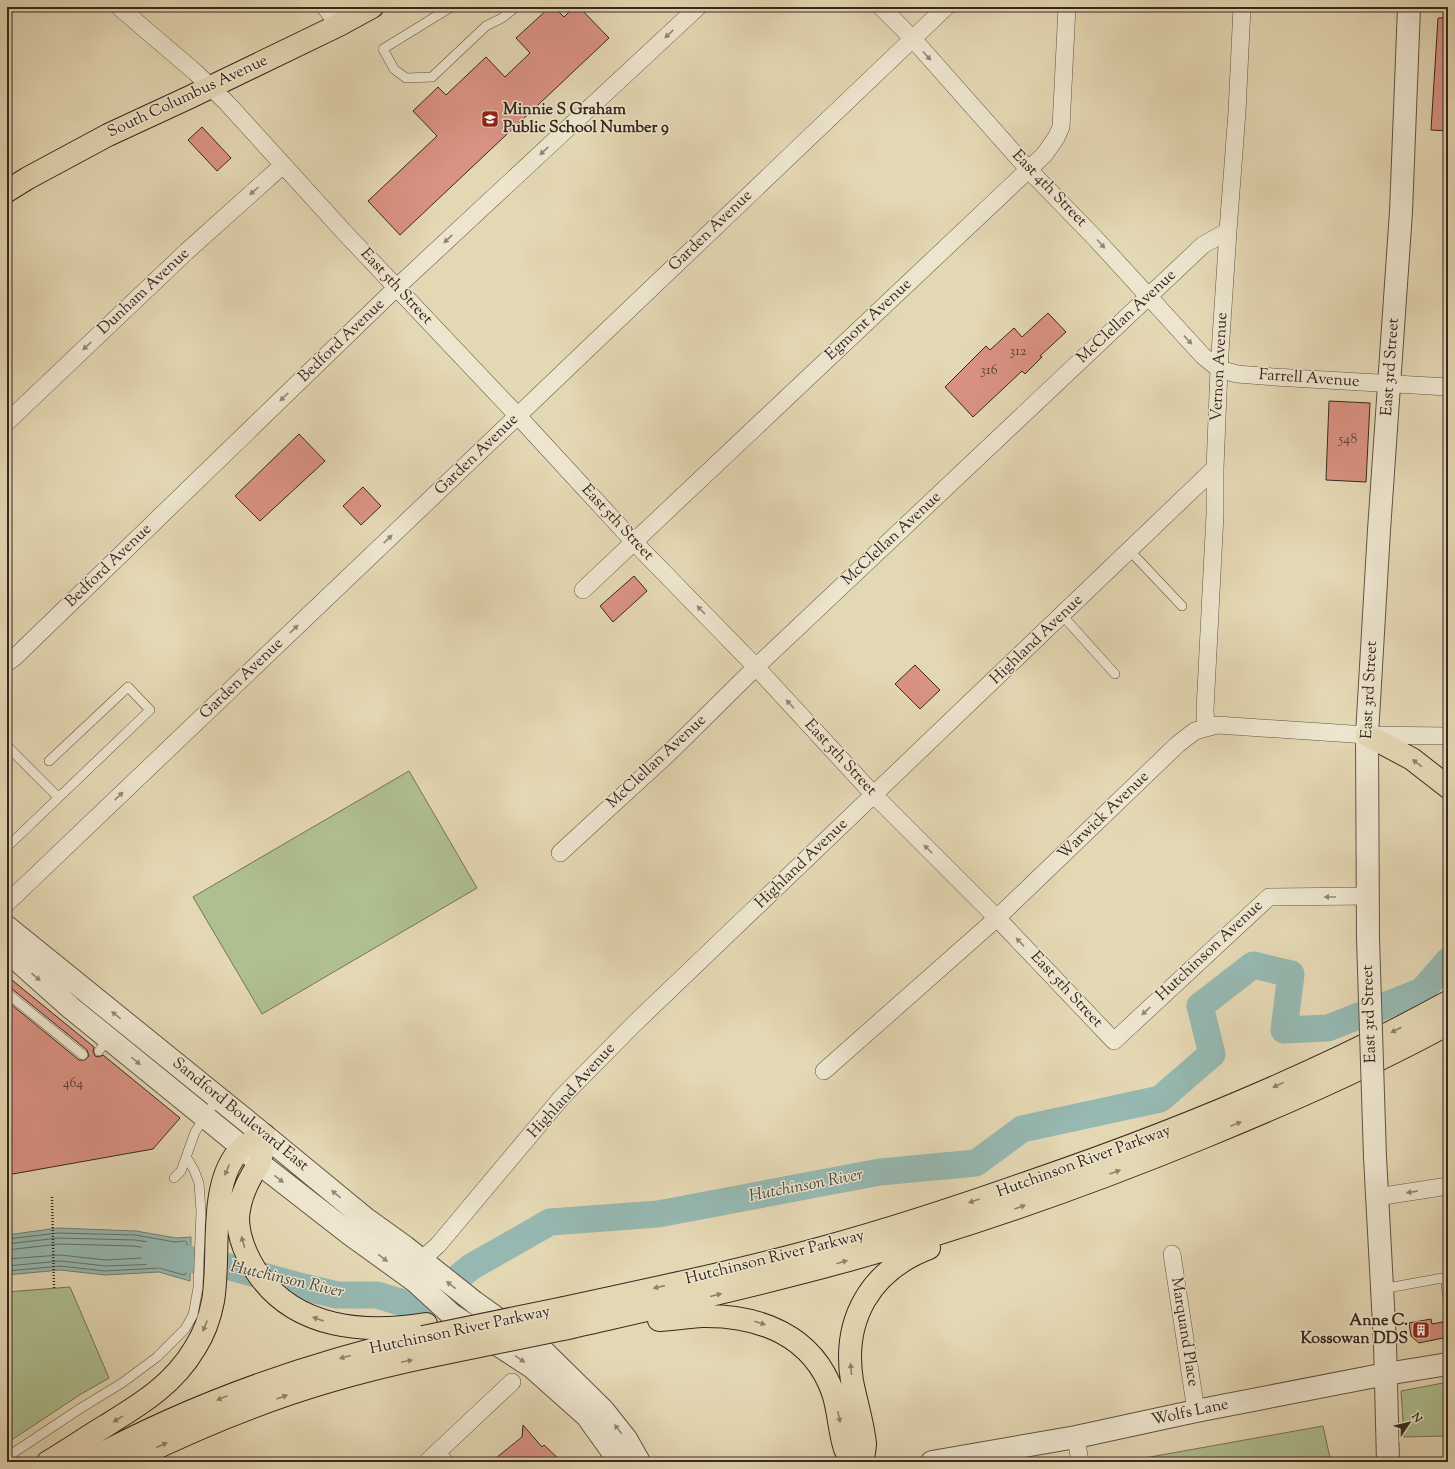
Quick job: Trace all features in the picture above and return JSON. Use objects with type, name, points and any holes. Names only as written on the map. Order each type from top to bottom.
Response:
[{"type":"main road","name":"South Columbus Avenue","points":[[7,191],[108,135],[160,112],[210,86],[339,25],[372,7]]},
{"type":"main road","points":[[1367,735],[1412,759],[1448,787]]},
{"type":"main road","name":"Hutchinson River Parkway","points":[[86,1462],[173,1419],[246,1389],[322,1363],[427,1339],[563,1318],[824,1247],[917,1220],[1032,1181],[1148,1139],[1242,1101],[1355,1050],[1448,1002]]},
{"type":"main road","name":"Hutchinson River Parkway","points":[[563,1318],[596,1322],[701,1298],[788,1276],[921,1239],[995,1216],[1122,1170],[1242,1122],[1367,1066],[1448,1024]]},
{"type":"main road","points":[[48,1462],[149,1399],[170,1381],[187,1361],[199,1341],[211,1311],[206,1288],[219,1215],[221,1192],[226,1173],[231,1162],[242,1147],[264,1135]]},
{"type":"main road","points":[[219,1215],[239,1209],[244,1192],[260,1164],[264,1135]]},
{"type":"main road","points":[[219,1215],[242,1241],[254,1268],[268,1287],[290,1306],[312,1317],[347,1327],[382,1328],[427,1339],[499,1310],[563,1318]]},
{"type":"main road","points":[[862,1462],[865,1445],[852,1382],[850,1356],[854,1327],[863,1304],[879,1280],[888,1270],[900,1261],[939,1245],[995,1216]]},
{"type":"main road","points":[[596,1322],[661,1320],[704,1316],[742,1319],[763,1324],[788,1335],[810,1353],[826,1376],[835,1401],[846,1450],[853,1462]]},
{"type":"main road","name":"Hutchinson River Parkway","points":[[127,1462],[223,1419],[285,1396],[360,1372],[427,1339]]},
{"type":"street","name":"East 5th Street","points":[[119,7],[210,86],[227,103],[396,288],[518,416],[634,542],[756,667],[874,795],[997,918],[1114,1041]]},
{"type":"street","points":[[325,7],[339,25]]},
{"type":"street","name":"Bedford Avenue","points":[[7,663],[15,657],[396,288],[698,7]]},
{"type":"street","name":"East 4th Street","points":[[881,7],[913,40],[1028,169],[1095,238],[1203,356],[1219,369]]},
{"type":"street","name":"Garden Avenue","points":[[7,903],[946,7]]},
{"type":"street","name":"Egmont Avenue","points":[[583,590],[1044,155],[1056,138],[1061,127],[1067,7]]},
{"type":"street","name":"Vernon Avenue","points":[[1206,727],[1205,710],[1215,514],[1215,468],[1219,369],[1237,112],[1242,7]]},
{"type":"street","name":"East 3rd Street","points":[[1388,1462],[1386,1374],[1374,1157],[1368,938],[1369,896],[1367,735],[1379,522],[1390,384],[1401,212],[1409,7]]},
{"type":"street","name":"Dunham Avenue","points":[[7,422],[186,252],[283,165]]},
{"type":"street","name":"McClellan Avenue","points":[[560,853],[669,753],[756,667],[1148,297],[1204,245],[1228,230]]},
{"type":"street","name":"Farrell Avenue","points":[[1219,369],[1237,374],[1259,376],[1448,387]]},
{"type":"street","name":"Highland Avenue","points":[[418,1271],[562,1097],[634,1024],[1215,468]]},
{"type":"street","name":"Warwick Avenue","points":[[824,1071],[997,918],[1178,744],[1195,731],[1217,725],[1367,735],[1448,736]]},
{"type":"street","name":"Hutchinson Avenue","points":[[1114,1041],[1269,897],[1369,896]]},
{"type":"street","name":"Sandford Boulevard East","points":[[7,927],[218,1097],[366,1219],[405,1247],[418,1271],[452,1315],[520,1359],[543,1377],[587,1416],[620,1462]]},
{"type":"street","name":"Sandford Boulevard East","points":[[7,951],[103,1044],[204,1117],[242,1147],[260,1164],[418,1271],[474,1302],[545,1353],[603,1410],[626,1439],[639,1462]]},
{"type":"street","points":[[1377,1197],[1448,1186]]},
{"type":"street","name":"Marquand Place","points":[[1172,1254],[1196,1411]]},
{"type":"street","name":"Wolfs Lane","points":[[932,1462],[1076,1437],[1196,1411],[1386,1374],[1448,1364]]},
{"type":"street","points":[[427,1462],[445,1457],[512,1382]]},
{"type":"street","points":[[1076,1437],[1080,1462]]},
{"type":"lane","points":[[451,7],[383,49],[394,69],[406,78],[432,77],[486,26],[502,18],[507,10],[516,7]]},
{"type":"lane","points":[[1130,551],[1182,606]]},
{"type":"lane","points":[[1062,615],[1115,674]]},
{"type":"lane","points":[[7,847],[150,710],[128,687],[50,761]]},
{"type":"lane","points":[[7,746],[58,797]]},
{"type":"lane","points":[[7,993],[83,1056]]},
{"type":"lane","points":[[174,1178],[181,1171],[187,1158],[195,1132],[218,1097]]},
{"type":"lane","points":[[187,1158],[199,1183],[219,1215]]},
{"type":"lane","points":[[1382,1289],[1446,1277],[1448,1299]]},
{"type":"lane","points":[[7,1457],[122,1383],[157,1357],[185,1329],[206,1288]]},
{"type":"path","points":[[52,1197],[54,1288]]},
{"type":"green space","points":[[409,771],[477,888],[262,1014],[193,897]]},
{"type":"green space","points":[[70,1287],[109,1378],[81,1394],[7,1443],[7,1292]]},
{"type":"green space","points":[[1448,1382],[1448,1436],[1404,1437],[1401,1391]]},
{"type":"green space","points":[[1323,1426],[1331,1462],[1122,1462]]},
{"type":"water","points":[[58,1228],[136,1231],[176,1238],[191,1237],[190,1281],[159,1272],[105,1275],[60,1270],[7,1275],[7,1235]]},
{"type":"building","points":[[550,7],[554,7],[564,17],[574,7],[579,7],[609,38],[400,235],[368,201],[437,136],[413,111],[438,87],[446,95],[486,57],[505,77],[530,53],[516,38]]},
{"type":"building","points":[[1438,18],[1448,18],[1448,131],[1431,130]]},
{"type":"building","points":[[202,127],[231,158],[217,171],[188,140]]},
{"type":"building","points":[[1048,313],[1066,332],[1040,356],[1042,357],[1025,374],[1022,371],[973,417],[945,387],[986,346],[990,350],[1014,328],[1022,337]]},
{"type":"building","points":[[1329,401],[1370,403],[1366,482],[1326,480]]},
{"type":"building","points":[[299,434],[325,461],[260,521],[235,496]]},
{"type":"building","points":[[363,487],[381,506],[361,525],[343,506]]},
{"type":"building","points":[[634,576],[647,591],[613,622],[600,606]]},
{"type":"building","points":[[915,665],[940,690],[920,709],[895,684]]},
{"type":"building","points":[[7,976],[94,1047],[93,1051],[95,1056],[99,1057],[103,1055],[180,1118],[153,1149],[7,1175],[7,1001],[79,1060],[85,1060],[89,1056],[87,1050],[11,988],[7,987]]},
{"type":"building","name":"Anne C. Kossowan DDS","points":[[1431,1319],[1432,1324],[1448,1321],[1448,1337],[1419,1343],[1411,1336],[1409,1323]]},
{"type":"building","points":[[523,1425],[542,1447],[544,1445],[562,1462],[491,1462],[522,1437]]},
{"type":"waterway","name":"Hutchinson River","points":[[154,1253],[230,1267],[337,1295],[377,1295],[420,1308],[471,1267],[550,1222],[658,1214],[880,1172],[976,1163],[1022,1129],[1160,1099],[1212,1054],[1200,1006],[1253,965],[1291,974],[1284,1030],[1328,1028],[1422,991],[1448,961]]},
{"type":"place","name":"Minnie S Graham Public School Number 9","points":[[490,119]]},
{"type":"place","name":"Anne C. Kossowan DDS","points":[[1421,1330]]}]
